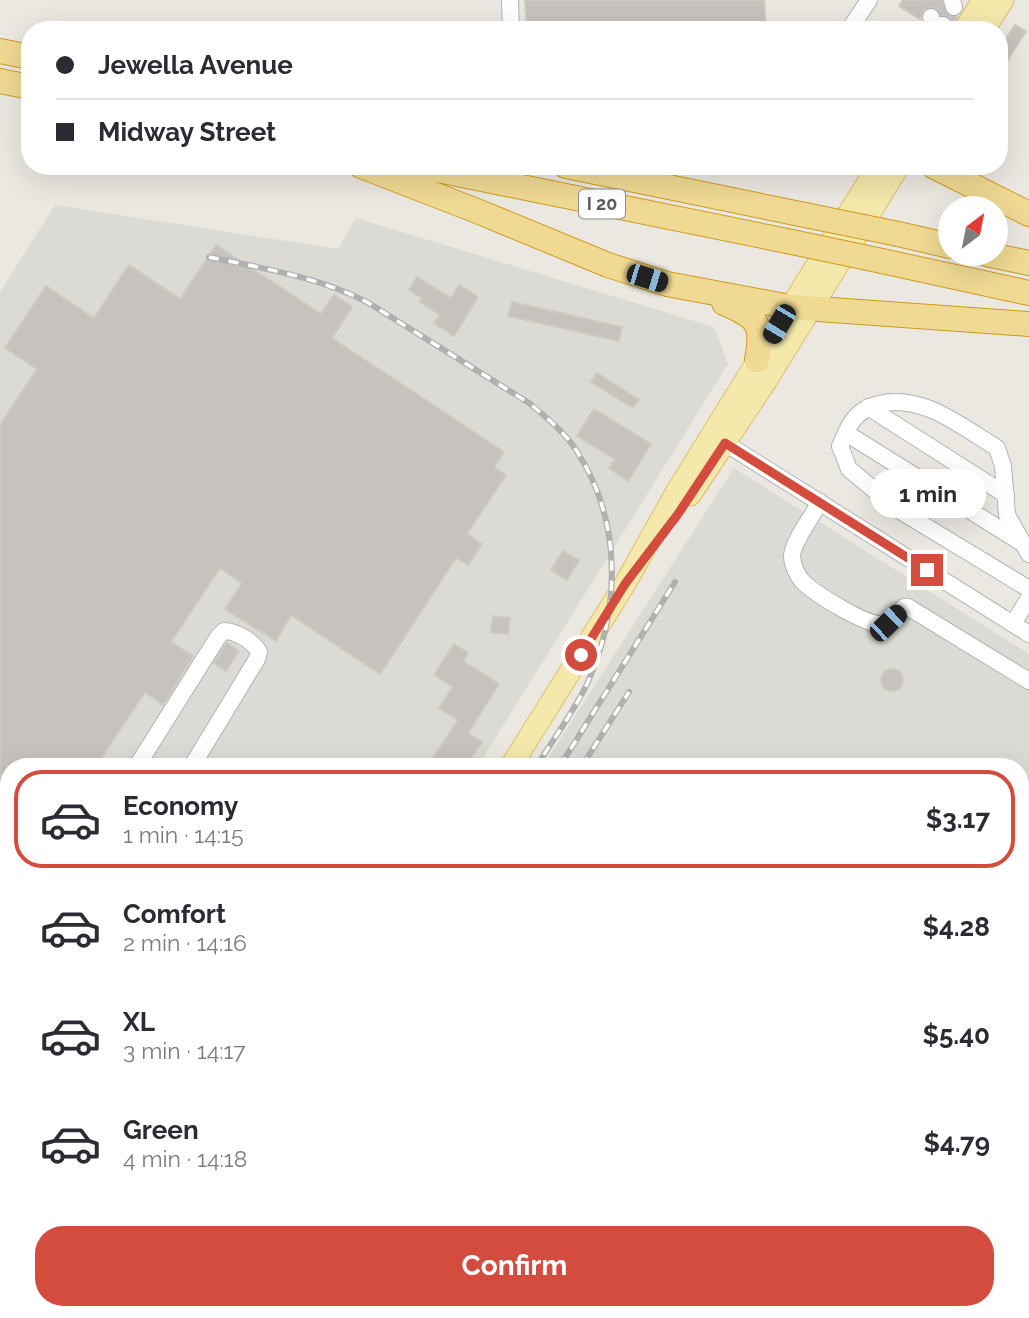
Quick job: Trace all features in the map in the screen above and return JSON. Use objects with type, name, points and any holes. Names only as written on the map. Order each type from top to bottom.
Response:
[{"type":"highway","points":[[0,51],[21,55]]},
{"type":"highway","points":[[0,81],[21,85]]},
{"type":"highway","points":[[384,175],[608,265],[724,303],[752,317],[760,336],[757,360]]},
{"type":"highway","name":"I 20","points":[[462,175],[1029,293]]},
{"type":"highway","name":"I 20","points":[[610,175],[938,243]]},
{"type":"highway","points":[[951,175],[1029,214]]},
{"type":"highway","points":[[1008,259],[1029,263]]},
{"type":"highway","points":[[667,284],[800,308],[1029,324]]},
{"type":"main road","points":[[950,21],[992,2]]},
{"type":"main road","points":[[987,21],[992,2]]},
{"type":"main road","points":[[718,439],[757,360],[800,308],[873,175]]},
{"type":"main road","points":[[516,758],[625,584],[677,491],[718,439],[800,308],[893,175]]},
{"type":"street","points":[[510,0],[511,21]]},
{"type":"street","points":[[855,21],[869,0]]},
{"type":"street","points":[[1027,549],[1007,515],[1003,466],[998,448],[933,410],[915,403],[891,401],[868,407],[852,422],[840,446],[849,469],[897,509],[1029,589]]},
{"type":"street","points":[[868,407],[1006,495]]},
{"type":"street","points":[[846,433],[1027,549]]},
{"type":"street","points":[[718,439],[1029,634]]},
{"type":"street","points":[[820,502],[792,556],[794,568],[804,583],[831,602],[881,625],[888,623],[904,607],[908,607],[1029,681]]},
{"type":"street","points":[[1013,624],[1029,598]]},
{"type":"street","points":[[142,758],[218,637],[224,631],[232,631],[256,646],[259,652],[197,758]]},
{"type":"shaded area","points":[[55,205],[338,249],[356,218],[714,327],[728,364],[483,758],[0,758],[0,292]]},
{"type":"shaded area","points":[[734,468],[1029,654],[1029,758],[548,758]]},
{"type":"building","points":[[525,0],[764,0],[765,21],[526,21]]},
{"type":"building","points":[[903,0],[942,0],[946,14],[957,17],[952,21],[932,7],[924,10],[920,19],[899,6]]},
{"type":"building","points":[[1015,25],[1026,31],[1008,60],[1008,36]]},
{"type":"building","points":[[216,245],[321,314],[334,295],[352,307],[332,338],[504,452],[494,467],[506,475],[467,534],[482,544],[468,565],[456,558],[380,674],[291,615],[276,641],[225,609],[242,583],[220,568],[171,642],[193,656],[163,705],[145,692],[101,758],[0,758],[0,425],[37,369],[5,348],[46,286],[94,318],[129,265],[180,299]]},
{"type":"building","points":[[417,277],[451,298],[459,285],[478,297],[454,336],[434,323],[440,315],[420,302],[422,298],[409,290]]},
{"type":"building","points":[[512,302],[622,327],[619,341],[508,316]]},
{"type":"building","points":[[597,373],[639,400],[633,408],[591,382]]},
{"type":"building","points":[[594,409],[651,444],[628,481],[609,468],[615,459],[577,436]]},
{"type":"building","points":[[563,551],[579,560],[567,580],[551,570]]},
{"type":"building","points":[[493,616],[510,618],[508,634],[491,632]]},
{"type":"building","points":[[227,643],[239,651],[226,671],[214,663]]},
{"type":"building","points":[[454,644],[468,653],[463,661],[499,684],[468,733],[482,742],[471,758],[433,758],[458,720],[439,708],[453,687],[434,675]]},
{"type":"building","points":[[892,669],[900,672],[903,680],[900,688],[892,691],[884,688],[881,680],[884,672]]},
{"type":"tunnel","points":[[937,21],[949,3]]},
{"type":"railway","points":[[209,257],[309,280],[367,302],[529,403],[562,432],[578,453],[603,508],[612,567],[611,596],[606,626],[587,684],[542,758]]},
{"type":"railway","points":[[565,758],[675,582]]},
{"type":"railway","points":[[587,758],[629,692]]},
{"type":"route","points":[[581,655],[625,584],[678,514],[725,443],[927,570]]}]
